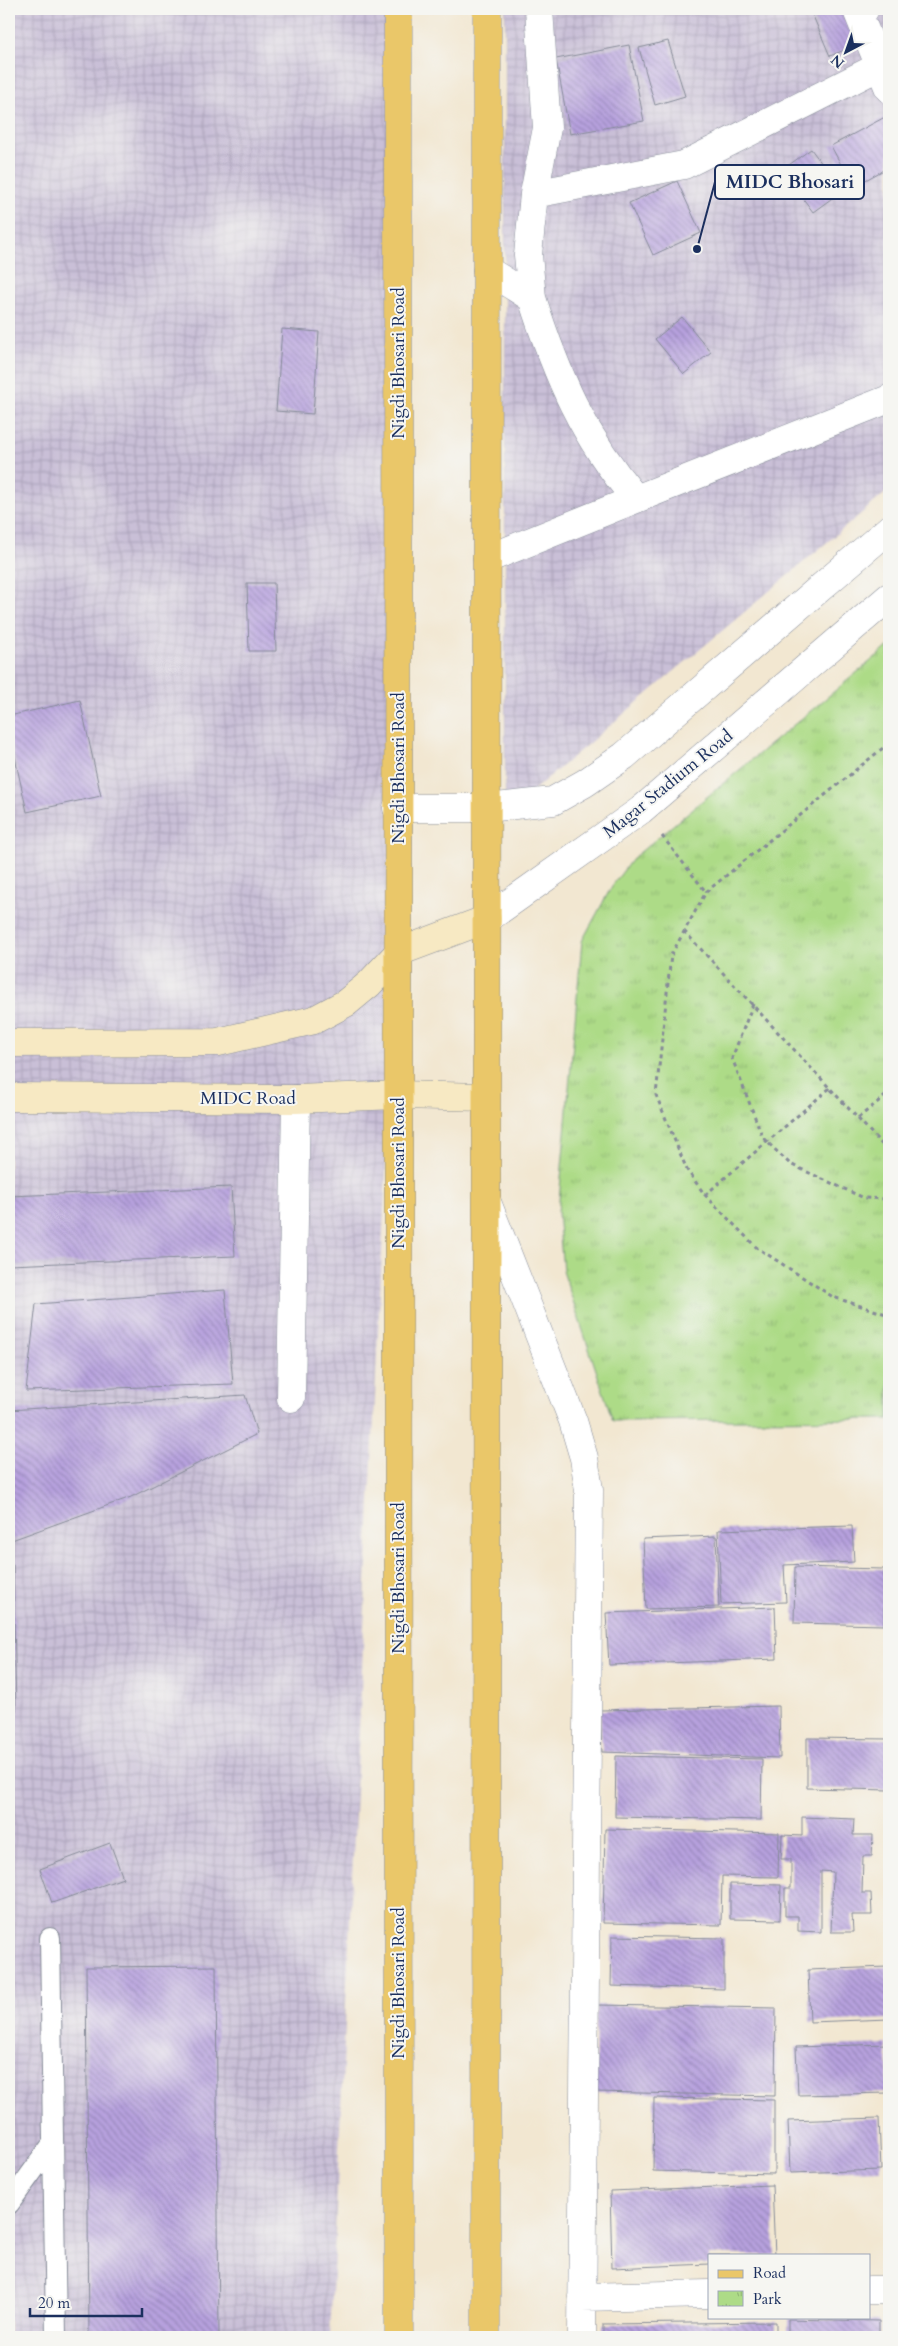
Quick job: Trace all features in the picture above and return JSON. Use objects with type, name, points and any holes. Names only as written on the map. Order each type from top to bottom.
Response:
[{"type":"main road","name":"Nigdi Bhosari Road","points":[[398,9],[398,2337]]},
{"type":"main road","points":[[486,2337],[487,9]]},
{"type":"main road","name":"Magar Stadium Road","points":[[399,952],[486,919]]},
{"type":"main road","points":[[9,1042],[218,1042],[269,1032],[314,1020],[346,1003],[369,984],[399,952]]},
{"type":"main road","name":"MIDC Road","points":[[9,1097],[296,1099],[398,1095],[486,1097]]},
{"type":"street","points":[[539,9],[547,128],[534,194],[528,255],[532,298],[550,352],[582,424],[617,477],[636,500]]},
{"type":"street","points":[[534,194],[684,165],[885,78],[860,10]]},
{"type":"street","points":[[487,270],[532,298]]},
{"type":"street","points":[[487,559],[889,399]]},
{"type":"street","points":[[397,808],[487,808],[553,801],[585,783],[624,756],[889,529]]},
{"type":"street","name":"Magar Stadium Road","points":[[486,919],[642,810],[889,597]]},
{"type":"street","points":[[291,1398],[296,1099]]},
{"type":"street","points":[[487,1202],[573,1421],[584,1458],[589,1490],[582,2337]]},
{"type":"street","points":[[870,2290],[889,2290]]},
{"type":"street","points":[[582,2297],[708,2294]]},
{"type":"lane","points":[[50,1938],[56,2337]]},
{"type":"lane","points":[[9,2204],[53,2143]]},
{"type":"path","points":[[889,743],[706,892],[670,955],[656,1095],[687,1170],[705,1195],[756,1247],[833,1297],[889,1314]]},
{"type":"path","points":[[642,810],[706,892]]},
{"type":"path","points":[[684,931],[889,1152]]},
{"type":"path","points":[[753,1004],[732,1058],[763,1138],[790,1164],[864,1198],[889,1199]]},
{"type":"path","points":[[705,1195],[830,1088]]},
{"type":"path","points":[[858,1118],[889,1093]]},
{"type":"shaded area","points":[[9,9],[394,9],[397,938],[330,2337],[9,2337]]},
{"type":"shaded area","points":[[505,9],[889,9],[889,490],[505,814]]},
{"type":"green space","points":[[889,646],[889,1419],[613,1421],[563,1271],[558,1212],[582,941],[612,886],[632,859]]},
{"type":"building","points":[[810,9],[843,9],[859,44],[830,56]]},
{"type":"building","points":[[668,41],[685,96],[655,105],[639,48]]},
{"type":"building","points":[[629,45],[644,121],[570,134],[556,59]]},
{"type":"building","points":[[885,117],[889,124],[889,167],[853,187],[831,146]]},
{"type":"building","points":[[811,149],[842,191],[813,212],[782,170]]},
{"type":"building","points":[[677,181],[701,233],[653,255],[629,203]]},
{"type":"building","points":[[682,317],[711,352],[684,374],[655,339]]},
{"type":"building","points":[[282,329],[319,332],[313,414],[276,411]]},
{"type":"building","points":[[247,583],[274,583],[276,651],[249,651]]},
{"type":"building","points":[[80,700],[101,796],[27,812],[9,731],[9,716]]},
{"type":"building","points":[[231,1187],[235,1256],[9,1265],[9,1196]]},
{"type":"building","points":[[225,1290],[233,1384],[26,1391],[36,1304]]},
{"type":"building","points":[[245,1395],[257,1434],[131,1497],[9,1541],[9,1410]]},
{"type":"building","points":[[852,1526],[854,1562],[784,1565],[786,1602],[721,1604],[718,1530]]},
{"type":"building","points":[[716,1536],[719,1607],[646,1609],[643,1539]]},
{"type":"building","points":[[9,1565],[13,1565],[16,1711],[9,1711]]},
{"type":"building","points":[[795,1567],[884,1569],[884,1625],[794,1623]]},
{"type":"building","points":[[775,1607],[777,1659],[609,1665],[606,1613]]},
{"type":"building","points":[[779,1706],[780,1758],[602,1752],[600,1710]]},
{"type":"building","points":[[807,1738],[889,1739],[889,1790],[807,1788]]},
{"type":"building","points":[[616,1756],[762,1759],[761,1820],[615,1817]]},
{"type":"building","points":[[802,1817],[854,1819],[853,1835],[873,1835],[872,1856],[863,1856],[862,1893],[871,1893],[872,1915],[852,1915],[853,1932],[831,1932],[833,1872],[821,1871],[821,1932],[798,1931],[798,1916],[785,1916],[785,1888],[791,1888],[791,1859],[781,1859],[782,1835],[802,1836]]},
{"type":"building","points":[[605,1829],[779,1833],[778,1877],[722,1876],[721,1925],[603,1923]]},
{"type":"building","points":[[110,1843],[123,1878],[52,1903],[40,1869]]},
{"type":"building","points":[[730,1884],[781,1885],[780,1920],[730,1919]]},
{"type":"building","points":[[612,1936],[724,1938],[724,1989],[611,1986]]},
{"type":"building","points":[[216,1966],[219,2337],[89,2337],[86,1967]]},
{"type":"building","points":[[887,1967],[889,2019],[810,2022],[808,1970]]},
{"type":"building","points":[[596,2005],[776,2008],[775,2096],[595,2092]]},
{"type":"building","points":[[887,2044],[888,2093],[798,2095],[796,2047]]},
{"type":"building","points":[[654,2098],[774,2100],[774,2174],[653,2171]]},
{"type":"building","points":[[879,2118],[881,2170],[790,2173],[788,2121]]},
{"type":"building","points":[[772,2185],[775,2254],[708,2254],[708,2264],[612,2268],[610,2191]]},
{"type":"building","points":[[788,2319],[879,2321],[879,2337],[788,2337]]},
{"type":"building","points":[[776,2322],[776,2337],[603,2337],[603,2324]]},
{"type":"place","name":"MIDC Bhosari","points":[[697,249]]}]
